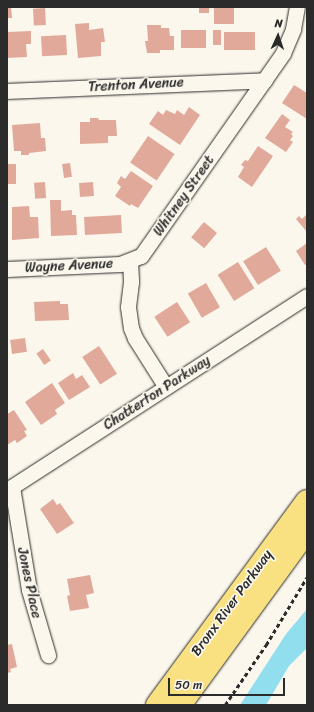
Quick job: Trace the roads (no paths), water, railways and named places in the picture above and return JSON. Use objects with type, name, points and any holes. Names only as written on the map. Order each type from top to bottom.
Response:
[{"type":"highway","name":"Bronx River Parkway","points":[[157,705],[307,501]]},
{"type":"highway","name":"Bronx River Parkway","points":[[180,705],[307,531]]},
{"type":"street","name":"Whitney Street","points":[[130,261],[141,256],[147,249],[265,80],[288,41],[293,29],[297,7]]},
{"type":"street","name":"Trenton Avenue","points":[[7,91],[265,80]]},
{"type":"street","name":"Wayne Avenue","points":[[7,270],[111,264],[130,261]]},
{"type":"street","points":[[130,261],[131,282],[128,307],[131,328],[135,338],[166,387]]},
{"type":"street","name":"Chatterton Parkway","points":[[9,488],[307,296]]},
{"type":"street","name":"Jones Place","points":[[9,488],[29,590],[48,655]]},
{"type":"water","points":[[307,609],[307,648],[289,666],[266,705],[240,705],[286,634]]}]
